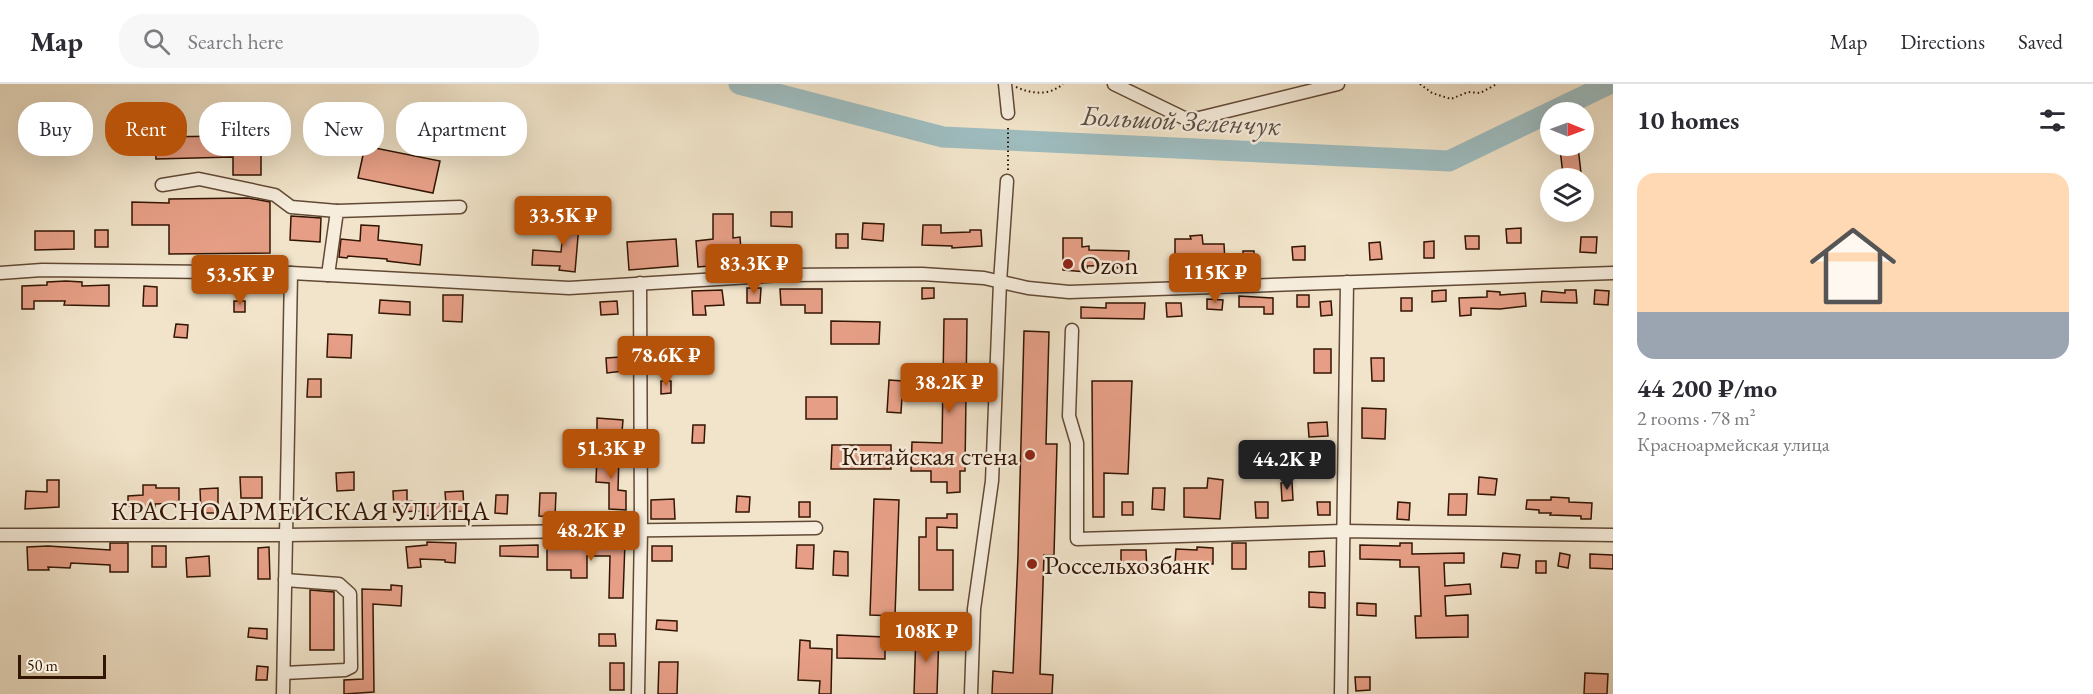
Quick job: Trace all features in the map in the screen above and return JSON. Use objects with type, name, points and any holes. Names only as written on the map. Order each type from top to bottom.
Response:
[{"type":"street","points":[[1006,84],[1008,113]]},
{"type":"street","points":[[1114,84],[1184,118],[1199,118],[1338,84]]},
{"type":"street","points":[[162,185],[199,179],[275,195],[291,207],[337,210],[460,207]]},
{"type":"street","points":[[971,694],[974,609],[992,481],[1000,282],[1007,181]]},
{"type":"street","points":[[328,275],[337,210]]},
{"type":"street","points":[[0,273],[42,270],[291,273],[570,288],[783,275],[922,274],[984,278],[1028,288],[1070,292],[1613,273]]},
{"type":"street","points":[[283,694],[291,273]]},
{"type":"street","points":[[1341,694],[1347,282]]},
{"type":"street","points":[[638,694],[641,531],[640,283]]},
{"type":"street","points":[[1072,330],[1069,416],[1077,443],[1077,539],[1343,531],[1613,535]]},
{"type":"street","name":"КРАСНОАРМЕЙСКАЯ УЛИЦА","points":[[0,535],[286,535],[816,528]]},
{"type":"street","points":[[284,673],[351,667],[350,594],[339,584],[285,580]]},
{"type":"path","points":[[1006,84],[1038,93],[1058,89],[1064,84]]},
{"type":"path","points":[[1420,84],[1432,93],[1451,99],[1468,92],[1480,93],[1497,84]]},
{"type":"path","points":[[1007,181],[1008,113]]},
{"type":"building","points":[[199,136],[199,156],[261,156],[261,175],[233,175],[233,157],[156,159],[156,156],[187,156],[187,137]]},
{"type":"building","points":[[384,150],[396,152],[396,156],[415,156],[440,161],[433,193],[358,178],[363,156],[384,156]]},
{"type":"building","points":[[1561,156],[1579,156],[1580,168],[1562,168]]},
{"type":"building","points":[[248,198],[270,202],[270,253],[169,254],[169,225],[132,225],[132,202],[169,203],[169,199]]},
{"type":"building","points":[[565,212],[580,213],[575,272],[559,270],[560,266],[532,265],[533,250],[561,252]]},
{"type":"building","points":[[771,212],[792,212],[792,227],[771,226]]},
{"type":"building","points":[[713,214],[733,214],[733,238],[740,237],[742,263],[698,267],[696,241],[713,239]]},
{"type":"building","points":[[291,216],[321,218],[320,242],[290,240]]},
{"type":"building","points":[[863,223],[884,224],[883,241],[862,239]]},
{"type":"building","points":[[361,225],[379,226],[378,240],[422,245],[420,265],[387,261],[387,259],[339,257],[341,239],[360,241]]},
{"type":"building","points":[[923,225],[941,225],[941,233],[981,230],[982,246],[952,248],[952,246],[922,245]]},
{"type":"building","points":[[1521,228],[1521,243],[1507,243],[1506,229]]},
{"type":"building","points":[[95,230],[108,230],[108,247],[95,247]]},
{"type":"building","points":[[35,231],[74,231],[74,249],[35,250]]},
{"type":"building","points":[[836,234],[848,234],[848,248],[836,248]]},
{"type":"building","points":[[1202,235],[1203,244],[1224,244],[1225,262],[1212,262],[1212,256],[1175,258],[1175,239],[1191,239],[1190,236]]},
{"type":"building","points":[[1465,236],[1479,236],[1479,249],[1466,249]]},
{"type":"building","points":[[1581,237],[1597,237],[1596,253],[1580,252]]},
{"type":"building","points":[[1063,238],[1082,238],[1082,247],[1089,246],[1089,250],[1129,251],[1128,268],[1117,268],[1117,265],[1087,266],[1087,272],[1063,270]]},
{"type":"building","points":[[676,239],[678,266],[629,270],[627,242]]},
{"type":"building","points":[[1434,241],[1434,258],[1424,258],[1424,242]]},
{"type":"building","points":[[1380,242],[1382,259],[1370,260],[1369,243]]},
{"type":"building","points":[[1305,246],[1305,260],[1293,260],[1292,247]]},
{"type":"building","points":[[1243,251],[1254,251],[1254,265],[1243,265]]},
{"type":"building","points":[[47,282],[82,282],[82,286],[109,285],[109,306],[64,305],[65,301],[34,301],[34,309],[22,309],[22,286],[47,285]]},
{"type":"building","points":[[144,286],[157,287],[157,306],[143,306]]},
{"type":"building","points":[[747,288],[761,288],[760,303],[747,303]]},
{"type":"building","points":[[922,288],[934,288],[934,298],[922,299]]},
{"type":"building","points":[[780,289],[822,289],[822,313],[805,313],[805,305],[781,305]]},
{"type":"building","points":[[722,290],[724,305],[705,306],[706,315],[693,315],[692,291]]},
{"type":"building","points":[[1446,290],[1446,301],[1432,302],[1432,291]]},
{"type":"building","points":[[1565,290],[1576,290],[1577,303],[1541,302],[1542,291],[1565,293]]},
{"type":"building","points":[[1595,290],[1609,291],[1608,305],[1594,304]]},
{"type":"building","points":[[1487,291],[1500,292],[1500,295],[1525,293],[1526,306],[1500,309],[1471,308],[1471,315],[1460,316],[1459,298],[1487,297]]},
{"type":"building","points":[[443,295],[463,295],[462,322],[443,321]]},
{"type":"building","points":[[1297,295],[1309,295],[1309,307],[1297,307]]},
{"type":"building","points":[[1239,296],[1273,298],[1273,314],[1264,314],[1264,307],[1239,307]]},
{"type":"building","points":[[1401,298],[1412,298],[1412,311],[1401,311]]},
{"type":"building","points":[[1207,299],[1223,300],[1222,310],[1207,309]]},
{"type":"building","points":[[380,300],[410,302],[410,315],[379,313]]},
{"type":"building","points":[[234,301],[245,301],[245,312],[234,312]]},
{"type":"building","points":[[617,301],[618,314],[601,315],[600,302]]},
{"type":"building","points":[[1331,301],[1332,315],[1321,316],[1320,302]]},
{"type":"building","points":[[1106,303],[1145,303],[1144,319],[1081,318],[1081,307],[1106,308]]},
{"type":"building","points":[[1166,303],[1181,303],[1182,316],[1167,317]]},
{"type":"building","points":[[944,319],[967,319],[965,471],[960,471],[960,492],[947,493],[947,482],[931,482],[931,471],[911,471],[912,442],[942,443]]},
{"type":"building","points":[[831,321],[880,322],[879,344],[831,344]]},
{"type":"building","points":[[176,324],[188,325],[187,338],[174,337]]},
{"type":"building","points":[[1024,331],[1049,332],[1046,444],[1057,444],[1054,555],[1044,555],[1040,674],[1053,675],[1052,694],[992,694],[993,671],[1013,673]]},
{"type":"building","points":[[328,334],[352,335],[351,358],[327,357]]},
{"type":"building","points":[[1314,349],[1331,349],[1331,373],[1314,373]]},
{"type":"building","points":[[621,357],[623,371],[607,373],[606,358]]},
{"type":"building","points":[[1371,358],[1384,358],[1384,381],[1372,381]]},
{"type":"building","points":[[308,379],[321,379],[321,397],[307,397]]},
{"type":"building","points":[[889,380],[903,381],[901,413],[887,412]]},
{"type":"building","points":[[661,381],[671,381],[671,393],[661,394]]},
{"type":"building","points":[[1092,381],[1132,381],[1128,474],[1104,473],[1104,517],[1093,517]]},
{"type":"building","points":[[806,397],[837,397],[837,419],[806,419]]},
{"type":"building","points":[[1362,408],[1386,409],[1385,439],[1362,438]]},
{"type":"building","points":[[597,418],[623,420],[622,432],[597,431]]},
{"type":"building","points":[[1327,422],[1328,436],[1309,437],[1308,423]]},
{"type":"building","points":[[693,425],[705,425],[704,443],[692,443]]},
{"type":"building","points":[[832,445],[891,445],[891,469],[831,469]]},
{"type":"building","points":[[597,454],[619,455],[618,490],[626,491],[626,510],[609,509],[609,483],[596,482]]},
{"type":"building","points":[[354,472],[354,490],[337,491],[336,473]]},
{"type":"building","points":[[240,477],[262,477],[262,498],[241,498]]},
{"type":"building","points":[[1479,477],[1497,479],[1495,495],[1478,494]]},
{"type":"building","points":[[1208,478],[1223,480],[1220,519],[1184,517],[1184,488],[1207,488]]},
{"type":"building","points":[[47,480],[59,480],[59,507],[25,509],[26,491],[47,492]]},
{"type":"building","points":[[1292,482],[1293,500],[1282,501],[1281,483]]},
{"type":"building","points":[[143,485],[156,485],[156,488],[179,488],[179,503],[155,504],[155,514],[143,514],[143,505],[128,506],[128,496],[143,495]]},
{"type":"building","points":[[218,488],[218,513],[201,513],[200,489]]},
{"type":"building","points":[[1153,488],[1165,488],[1164,510],[1152,509]]},
{"type":"building","points":[[407,490],[407,501],[446,504],[445,492],[463,491],[464,511],[432,512],[431,516],[421,515],[421,511],[394,512],[393,491]]},
{"type":"building","points":[[540,493],[556,493],[555,517],[539,516]]},
{"type":"building","points":[[1449,494],[1467,494],[1466,515],[1448,515]]},
{"type":"building","points":[[496,495],[508,495],[507,514],[495,513]]},
{"type":"building","points":[[737,496],[750,497],[749,512],[736,512]]},
{"type":"building","points":[[1551,497],[1569,498],[1569,502],[1592,503],[1591,519],[1581,519],[1581,516],[1550,515],[1551,513],[1539,513],[1539,510],[1526,509],[1527,500],[1551,500]]},
{"type":"building","points":[[674,499],[675,519],[651,519],[651,500]]},
{"type":"building","points":[[874,499],[899,500],[895,616],[870,615]]},
{"type":"building","points":[[799,502],[810,502],[810,517],[799,517]]},
{"type":"building","points":[[1122,502],[1133,502],[1133,515],[1122,515]]},
{"type":"building","points":[[1255,502],[1268,502],[1268,518],[1256,518]]},
{"type":"building","points":[[1317,502],[1330,502],[1330,515],[1318,515]]},
{"type":"building","points":[[1398,502],[1410,503],[1409,520],[1397,519]]},
{"type":"building","points":[[947,514],[957,514],[957,528],[937,527],[937,550],[953,550],[953,590],[919,590],[919,537],[926,537],[926,518],[947,518]]},
{"type":"building","points":[[427,542],[456,543],[455,563],[445,562],[445,560],[420,559],[421,567],[408,568],[406,547],[427,545]]},
{"type":"building","points":[[571,542],[625,542],[623,598],[609,598],[610,556],[587,556],[587,578],[571,578],[571,570],[547,570],[547,549],[571,549]]},
{"type":"building","points":[[110,543],[128,543],[128,572],[110,572],[110,565],[71,563],[70,568],[48,567],[49,570],[28,570],[27,547],[110,550]]},
{"type":"building","points":[[1232,543],[1246,543],[1246,569],[1232,569]]},
{"type":"building","points":[[1400,543],[1412,543],[1412,554],[1464,553],[1464,563],[1444,563],[1445,586],[1470,584],[1471,594],[1445,596],[1446,616],[1468,615],[1468,637],[1416,638],[1415,616],[1421,616],[1419,567],[1400,567],[1400,560],[1360,559],[1360,545],[1400,546]]},
{"type":"building","points":[[538,545],[538,557],[500,556],[500,546]]},
{"type":"building","points":[[797,545],[814,545],[813,569],[796,568]]},
{"type":"building","points":[[152,546],[166,546],[166,567],[152,567]]},
{"type":"building","points":[[652,546],[672,546],[672,561],[652,561]]},
{"type":"building","points":[[269,547],[270,579],[258,579],[258,548]]},
{"type":"building","points":[[1197,547],[1213,548],[1213,564],[1175,563],[1176,549],[1197,550]]},
{"type":"building","points":[[1121,550],[1146,550],[1147,572],[1121,570]]},
{"type":"building","points":[[834,551],[848,552],[848,576],[833,575]]},
{"type":"building","points":[[1324,551],[1325,566],[1309,567],[1309,552]]},
{"type":"building","points":[[1503,553],[1520,555],[1518,568],[1501,567]]},
{"type":"building","points":[[1560,553],[1570,555],[1568,568],[1558,566]]},
{"type":"building","points":[[1590,554],[1613,555],[1613,569],[1590,568]]},
{"type":"building","points":[[209,556],[210,576],[187,577],[186,558]]},
{"type":"building","points":[[1536,561],[1546,561],[1546,573],[1536,573]]},
{"type":"building","points":[[391,585],[402,586],[401,606],[373,604],[374,692],[344,694],[344,680],[363,679],[362,589],[391,590]]},
{"type":"building","points":[[310,590],[334,592],[334,650],[310,650]]},
{"type":"building","points":[[1309,592],[1325,593],[1325,608],[1309,607]]},
{"type":"building","points":[[1357,603],[1376,604],[1376,616],[1357,615]]},
{"type":"building","points":[[657,620],[677,621],[677,631],[656,629]]},
{"type":"building","points":[[249,628],[267,629],[267,639],[248,637]]},
{"type":"building","points":[[916,632],[939,633],[937,694],[914,694]]},
{"type":"building","points":[[599,634],[615,634],[616,646],[599,646]]},
{"type":"building","points":[[837,635],[885,637],[885,659],[837,658]]},
{"type":"building","points":[[800,640],[810,641],[810,648],[832,649],[831,694],[819,694],[820,681],[798,680]]},
{"type":"building","points":[[659,662],[678,662],[677,694],[658,694]]},
{"type":"building","points":[[610,663],[624,663],[624,690],[610,690]]},
{"type":"building","points":[[257,666],[268,667],[267,680],[256,680]]},
{"type":"building","points":[[1585,673],[1608,674],[1607,694],[1584,694]]},
{"type":"building","points":[[1355,677],[1370,677],[1370,690],[1356,691]]},
{"type":"waterway","name":"Большой Зеленчук","points":[[739,84],[943,137],[1449,161],[1609,84]]},
{"type":"place","name":"Ozon","points":[[1068,264]]},
{"type":"place","name":"Китайская стена","points":[[1030,455]]},
{"type":"place","name":"Россельхозбанк","points":[[1032,564]]}]
